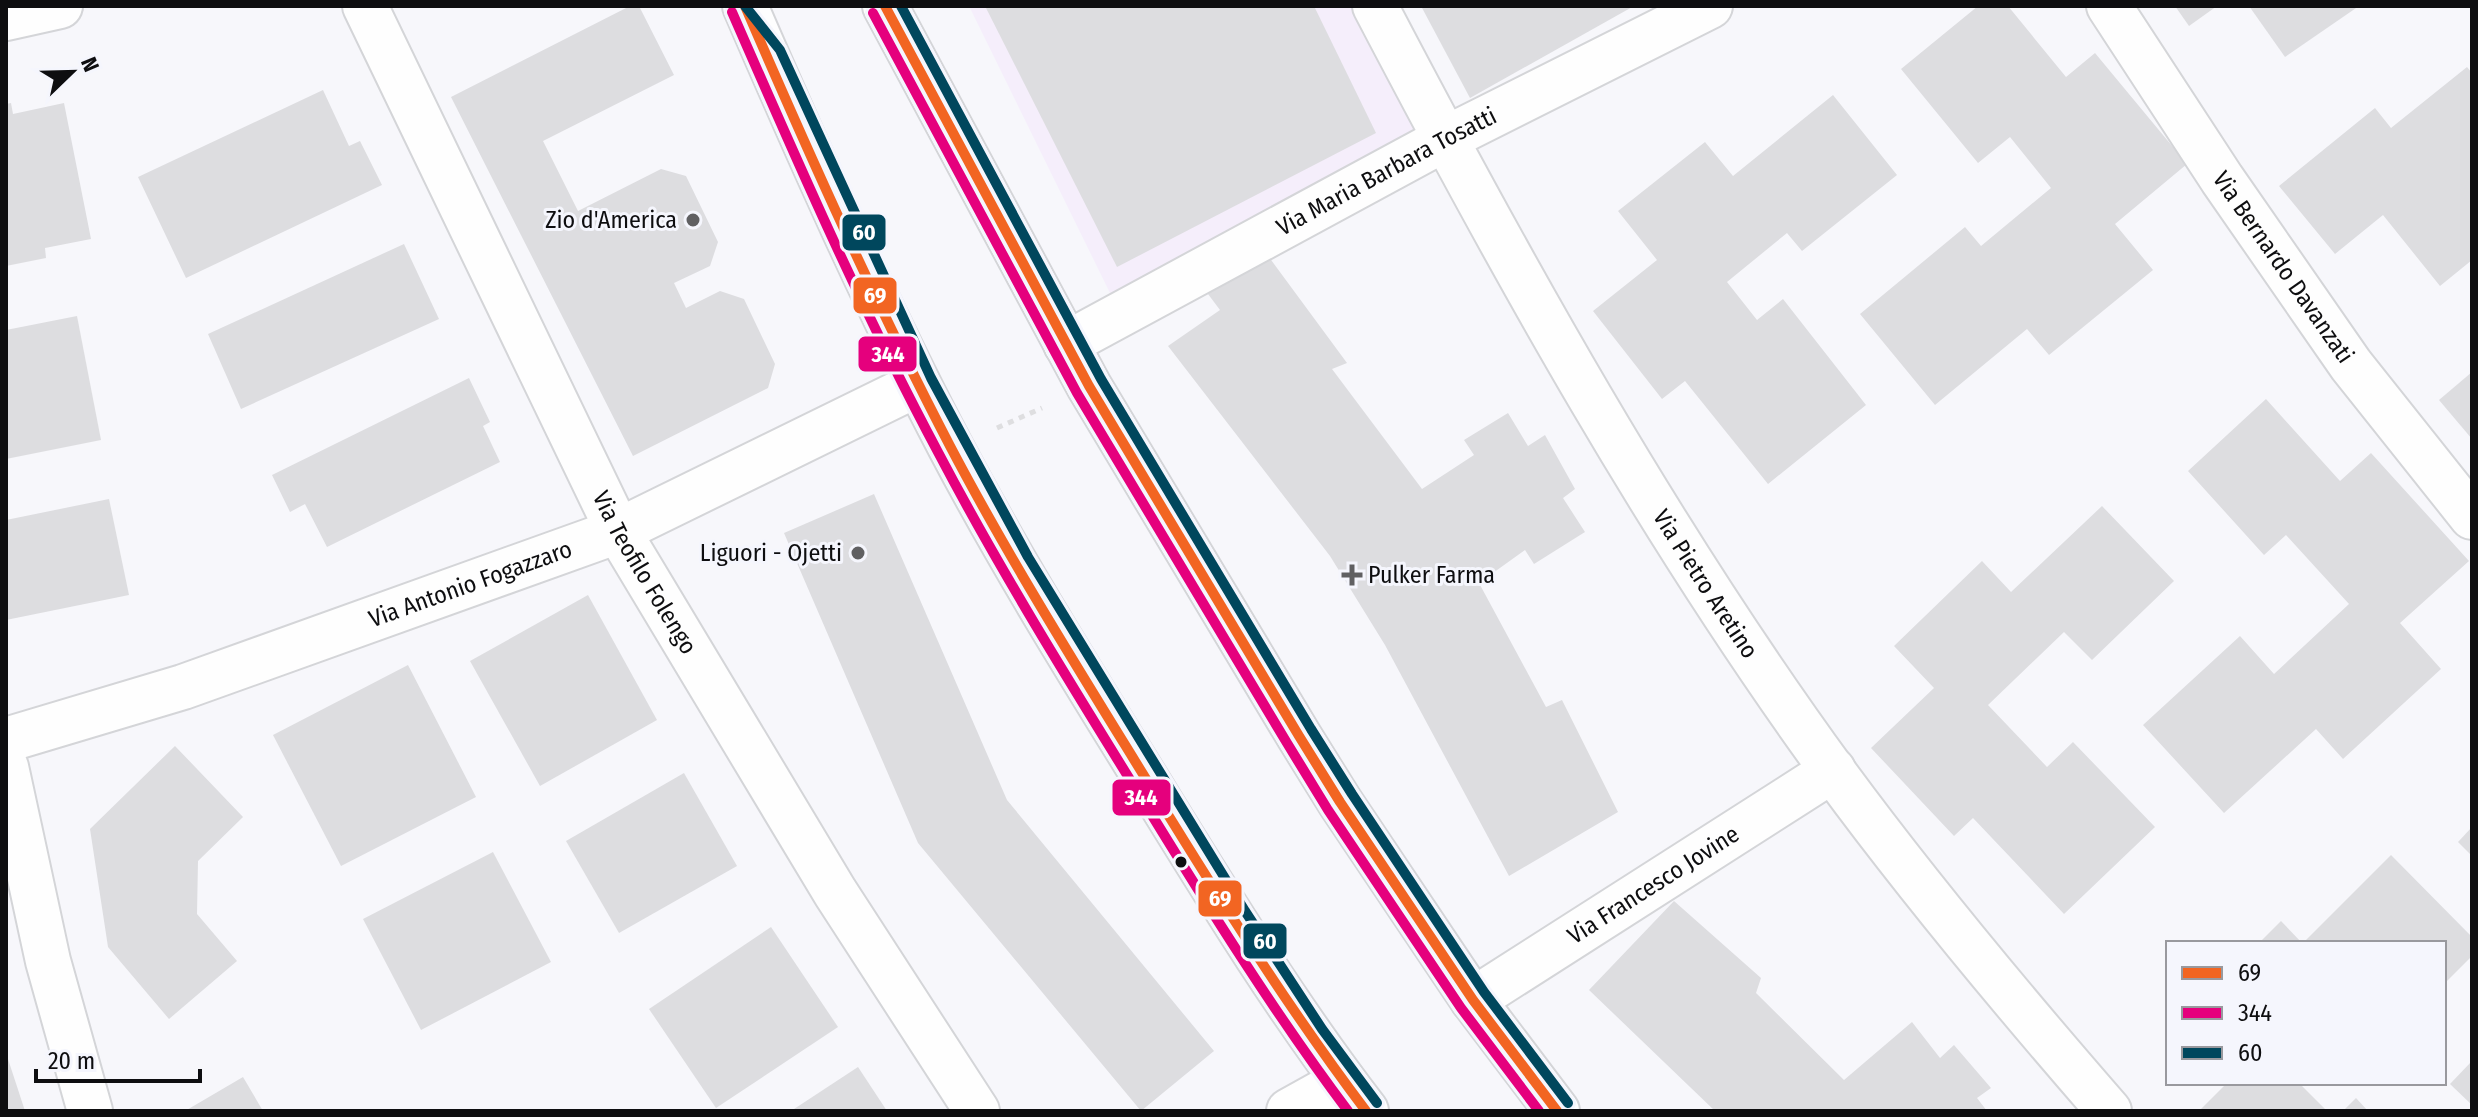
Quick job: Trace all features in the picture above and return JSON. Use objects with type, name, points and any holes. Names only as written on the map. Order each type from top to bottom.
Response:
[{"type":"street","points":[[6,18],[60,6]]},
{"type":"street","name":"Via Teofilo Folengo","points":[[365,6],[618,531],[835,892],[977,1111]]},
{"type":"street","points":[[727,6],[767,56]]},
{"type":"street","points":[[745,6],[918,384],[1016,564],[1233,919],[1354,1096],[1289,1111]]},
{"type":"street","points":[[885,6],[1066,344],[1315,762],[1473,1000],[1557,1111]]},
{"type":"street","name":"Via Pietro Aretino","points":[[1375,6],[1445,139],[1558,340],[1642,482],[1740,635],[1833,770],[1918,883],[2109,1111]]},
{"type":"street","name":"Via Maria Barbara Tosatti","points":[[1066,344],[1445,139],[1710,6]]},
{"type":"street","name":"Via Bernardo Davanzati","points":[[2109,6],[2222,179],[2351,365],[2472,517]]},
{"type":"street","name":"Via Antonio Fogazzaro","points":[[6,740],[183,687],[618,531],[918,384]]},
{"type":"street","points":[[6,767],[48,961],[90,1111]]},
{"type":"street","name":"Via Francesco Jovine","points":[[1473,1000],[1833,770]]},
{"type":"path","points":[[997,428],[1042,408]]},
{"type":"shaded area","points":[[969,6],[1358,6],[1430,134],[1111,295]]},
{"type":"building","points":[[630,6],[639,6],[674,75],[543,141],[578,211],[661,169],[686,176],[718,242],[710,266],[674,283],[686,308],[720,291],[744,299],[775,364],[768,388],[633,456],[451,97]]},
{"type":"building","points":[[985,6],[1314,6],[1376,133],[1117,267]]},
{"type":"building","points":[[1421,6],[1634,6],[1470,98]]},
{"type":"building","points":[[1978,6],[2008,6],[2066,77],[2095,53],[2187,164],[2115,224],[2153,270],[2049,355],[2027,329],[1935,405],[1860,314],[1965,227],[1981,246],[2051,188],[2010,137],[1978,163],[1901,69]]},
{"type":"building","points":[[2175,6],[2217,6],[2189,26]]},
{"type":"building","points":[[2249,6],[2359,6],[2285,57]]},
{"type":"building","points":[[2467,67],[2472,73],[2472,260],[2440,286],[2383,215],[2335,254],[2279,186],[2375,108],[2391,128]]},
{"type":"building","points":[[323,90],[349,146],[360,141],[382,185],[186,278],[138,177]]},
{"type":"building","points":[[1833,95],[1897,175],[1802,251],[1787,233],[1727,282],[1757,320],[1783,299],[1866,405],[1768,484],[1685,381],[1662,399],[1593,311],[1657,260],[1618,211],[1705,142],[1733,176]]},
{"type":"building","points":[[11,103],[13,114],[64,103],[91,239],[45,248],[46,258],[6,266],[6,104]]},
{"type":"building","points":[[404,244],[439,319],[241,409],[208,334]]},
{"type":"building","points":[[1266,253],[1347,363],[1332,369],[1422,489],[1474,455],[1464,440],[1508,413],[1528,446],[1545,435],[1575,489],[1563,498],[1585,532],[1534,564],[1525,550],[1479,583],[1546,707],[1562,700],[1618,812],[1509,876],[1385,645],[1330,556],[1168,346],[1220,310],[1208,294]]},
{"type":"building","points":[[77,316],[101,440],[6,459],[6,330]]},
{"type":"building","points":[[2472,372],[2472,439],[2439,400]]},
{"type":"building","points":[[469,378],[490,422],[483,426],[500,462],[327,547],[305,504],[290,512],[272,475]]},
{"type":"building","points":[[2266,399],[2340,481],[2371,453],[2469,561],[2400,623],[2441,669],[2343,759],[2316,729],[2224,813],[2143,725],[2240,636],[2274,674],[2349,604],[2286,535],[2264,555],[2188,471]]},
{"type":"building","points":[[874,494],[1007,800],[1214,1051],[1141,1111],[918,843],[784,533]]},
{"type":"building","points":[[109,499],[129,595],[6,620],[6,520]]},
{"type":"building","points":[[2102,506],[2174,581],[2092,660],[2064,632],[1988,705],[2047,767],[2073,742],[2155,827],[2064,914],[1973,818],[1954,836],[1871,748],[1934,688],[1894,646],[1982,561],[2011,592]]},
{"type":"building","points":[[588,595],[657,720],[540,786],[470,661]]},
{"type":"building","points":[[408,665],[476,797],[341,866],[273,735]]},
{"type":"building","points":[[175,746],[243,817],[198,861],[197,914],[237,961],[169,1019],[108,947],[90,829]]},
{"type":"building","points":[[684,773],[737,866],[619,933],[566,841]]},
{"type":"building","points":[[2472,827],[2472,856],[2458,842]]},
{"type":"building","points":[[493,852],[551,962],[421,1030],[363,919]]},
{"type":"building","points":[[2391,855],[2472,937],[2472,956],[2446,982],[2446,941],[2305,941]]},
{"type":"building","points":[[1674,901],[1761,978],[1756,993],[1844,1080],[1912,1022],[1940,1058],[1954,1045],[1991,1088],[1977,1098],[1987,1111],[1715,1111],[1589,990]]},
{"type":"building","points":[[2281,921],[2300,941],[2261,941]]},
{"type":"building","points":[[771,927],[838,1027],[716,1108],[649,1009]]},
{"type":"building","points":[[7,1056],[25,1111],[6,1111]]},
{"type":"building","points":[[2472,1061],[2472,1105],[2450,1084]]},
{"type":"building","points":[[858,1067],[887,1111],[791,1111]]},
{"type":"building","points":[[243,1077],[263,1111],[185,1111]]},
{"type":"building","points":[[2225,1085],[2301,1085],[2327,1111],[2199,1111]]},
{"type":"building","points":[[2356,1098],[2368,1111],[2343,1111]]},
{"type":"transit line","name":"69","points":[[745,6],[869,283],[950,446],[998,534],[1230,914],[1366,1111]]},
{"type":"transit line","name":"60","points":[[745,6],[780,50],[931,378],[1028,557],[1245,911],[1322,1029],[1377,1103]]},
{"type":"transit line","name":"69","points":[[885,6],[1089,386],[1299,736],[1473,1000],[1557,1111]]},
{"type":"transit line","name":"60","points":[[901,6],[1101,379],[1311,729],[1484,992],[1568,1103]]},
{"type":"transit line","name":"344","points":[[732,12],[857,290],[911,400],[987,542],[1216,918],[1293,1035],[1348,1111]]},
{"type":"transit line","name":"344","points":[[873,13],[1077,393],[1287,743],[1328,810],[1461,1008],[1539,1111]]},
{"type":"place","name":"Zio d'America","points":[[693,220]]},
{"type":"place","name":"Liguori - Ojetti","points":[[858,553]]},
{"type":"place","name":"Pulker Farma","points":[[1352,575]]}]
